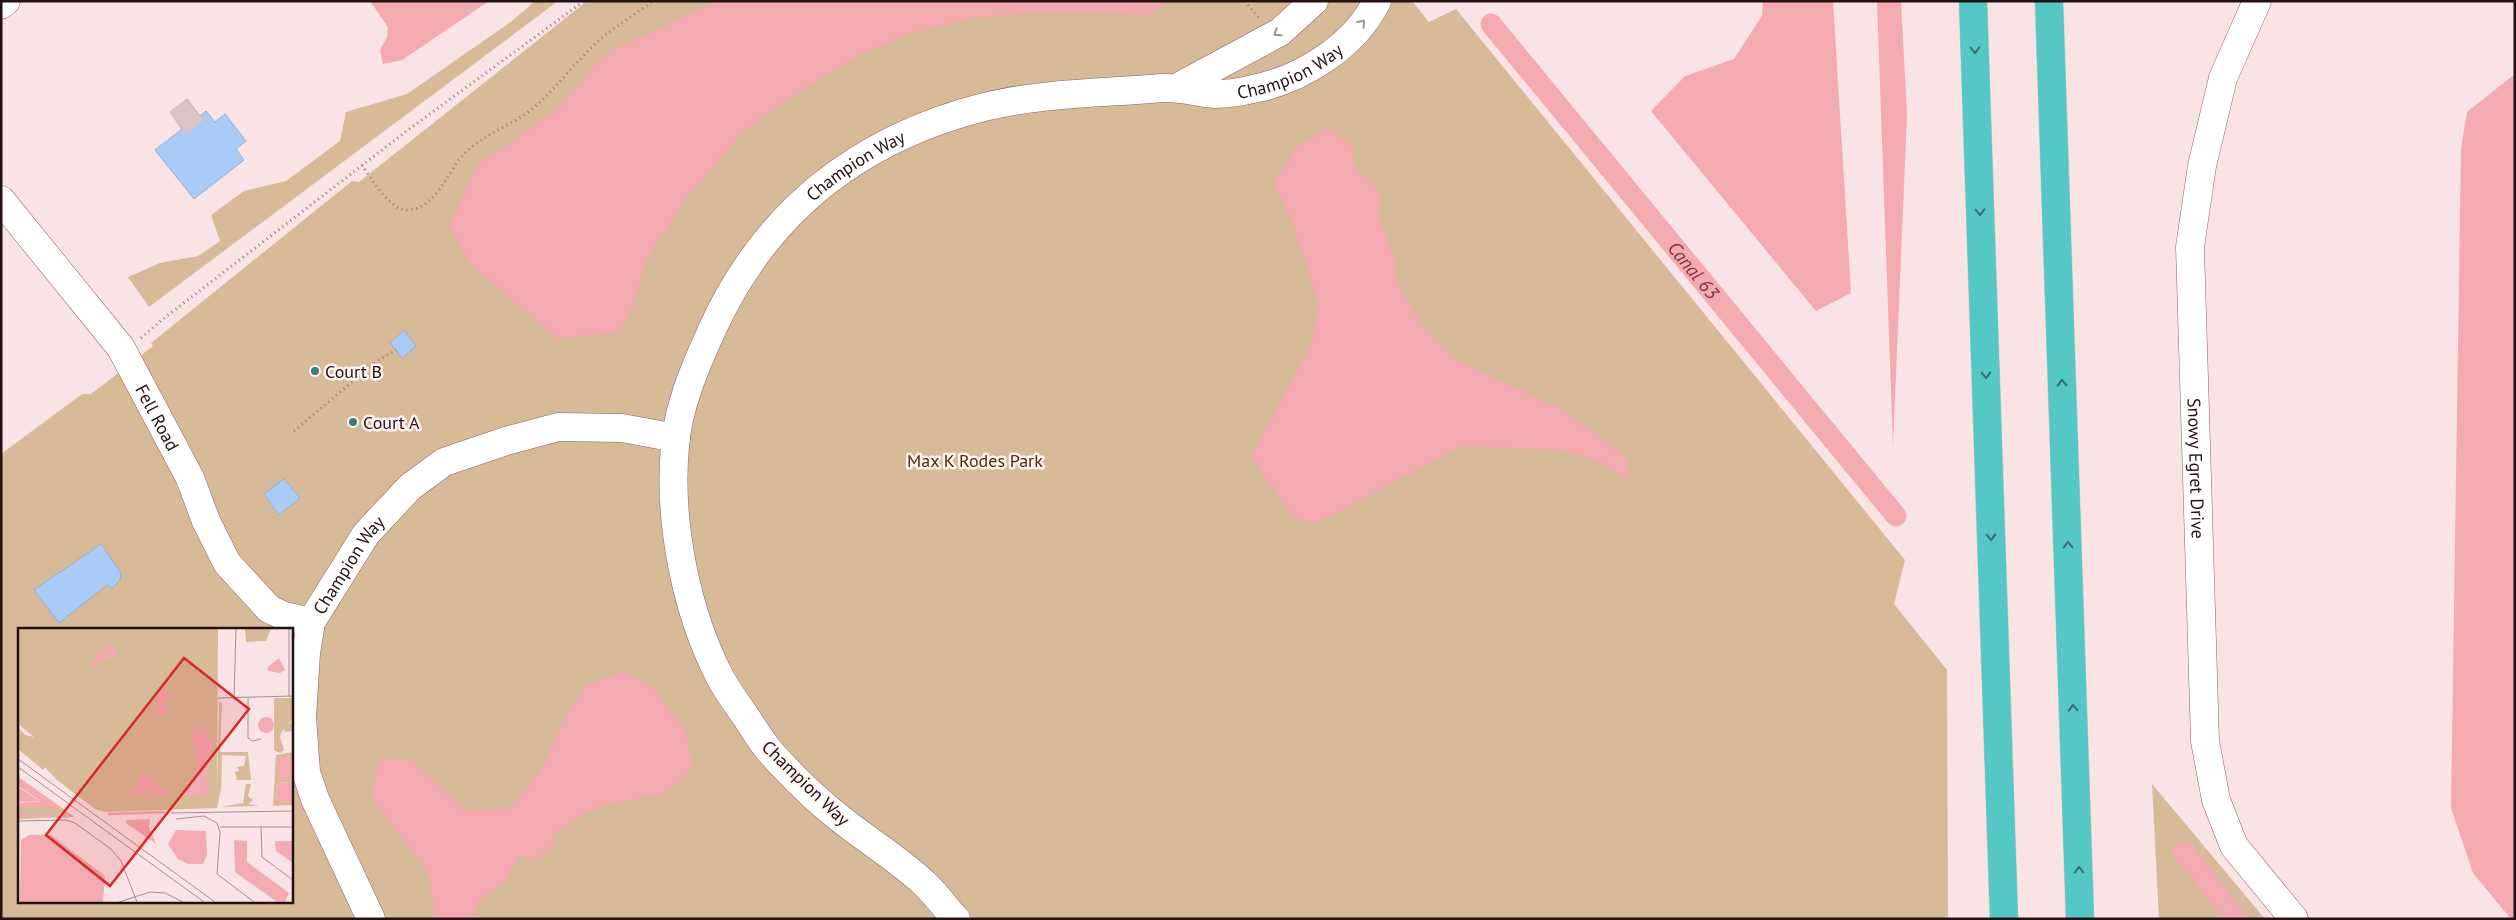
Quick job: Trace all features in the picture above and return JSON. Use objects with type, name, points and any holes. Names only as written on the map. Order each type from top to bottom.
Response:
[{"type":"highway","points":[[1973,1],[2004,919]]},
{"type":"highway","points":[[2049,1],[2080,919]]},
{"type":"street","points":[[1,5],[6,1]]},
{"type":"street","name":"Champion Way","points":[[1178,87],[1280,32],[1314,1]]},
{"type":"street","name":"Champion Way","points":[[956,919],[927,886],[902,864],[834,814],[770,752],[722,681],[703,638],[688,594],[679,543],[675,497],[676,438],[696,364],[727,296],[761,246],[806,197],[859,158],[911,130],[986,107],[1036,99],[1178,87],[1214,94],[1254,89],[1284,80],[1313,67],[1330,55],[1372,13],[1378,1]]},
{"type":"street","name":"Snowy Egret Drive","points":[[2257,1],[2223,78],[2202,166],[2190,247],[2205,741],[2216,800],[2234,846],[2294,919]]},
{"type":"street","name":"Fell Road","points":[[4,208],[122,351],[190,478],[206,521],[227,563],[268,609],[284,616],[311,622]]},
{"type":"street","name":"Champion Way","points":[[372,919],[315,799],[306,772],[302,717],[306,653],[311,622],[366,534],[410,487],[444,462],[543,430],[558,427],[622,428],[676,438]]},
{"type":"path","points":[[122,351],[362,165],[584,1]]},
{"type":"path","points":[[362,165],[375,185],[394,206],[406,210],[425,205],[438,193],[448,174],[465,153],[509,122],[530,111],[593,45],[653,1]]},
{"type":"path","points":[[294,431],[377,361],[396,350]]},
{"type":"green space","points":[[535,1],[558,1],[149,307],[128,277],[160,263],[198,256],[220,241],[211,215],[244,191],[286,181],[340,141],[346,112],[407,94],[512,21]]},
{"type":"green space","name":"Max K Rodes Park","points":[[587,1],[1412,1],[1429,22],[1456,9],[1905,560],[1894,604],[1947,670],[1948,919],[1,919],[1,454],[82,394],[91,394],[153,346],[151,343],[352,181],[359,182]]},
{"type":"green space","points":[[2152,784],[2265,919],[2159,919]]},
{"type":"shaded area","points":[[370,1],[489,1],[402,60],[383,64],[380,50],[387,37],[388,27]]},
{"type":"shaded area","points":[[718,1],[1167,1],[1152,15],[1101,12],[1039,12],[972,18],[909,34],[869,50],[807,87],[745,130],[687,197],[646,261],[629,317],[617,332],[557,339],[472,266],[449,227],[476,166],[555,110],[607,52]]},
{"type":"shaded area","points":[[1763,1],[1833,1],[1851,293],[1816,311],[1651,111],[1685,76],[1734,59],[1762,16]]},
{"type":"shaded area","points":[[1877,1],[1901,1],[1907,114],[1893,446]]},
{"type":"shaded area","points":[[2515,74],[2515,919],[2511,919],[2473,873],[2451,808],[2461,149],[2467,112]]},
{"type":"shaded area","points":[[1327,128],[1352,145],[1356,170],[1372,182],[1382,200],[1378,213],[1395,259],[1396,280],[1423,326],[1457,360],[1560,408],[1597,434],[1629,460],[1626,479],[1593,459],[1559,450],[1463,446],[1317,523],[1293,518],[1251,456],[1311,345],[1319,306],[1295,229],[1273,183],[1297,147]]},
{"type":"shaded area","points":[[625,671],[655,689],[684,729],[694,766],[666,793],[598,807],[554,832],[553,846],[537,859],[518,856],[506,880],[479,902],[470,919],[435,919],[429,874],[371,799],[379,759],[412,760],[466,810],[510,808],[539,772],[566,715],[586,685]]},
{"type":"building","points":[[187,99],[200,116],[206,111],[215,122],[225,114],[246,141],[236,149],[244,160],[194,199],[155,150],[182,129],[170,112]]},
{"type":"building","points":[[404,330],[416,346],[402,358],[390,343]]},
{"type":"building","points":[[284,479],[300,498],[279,515],[264,494]]},
{"type":"building","points":[[101,544],[121,573],[120,580],[112,588],[107,585],[59,623],[34,590]]},
{"type":"waterway","name":"Canal 63","points":[[1491,24],[1896,516]]},
{"type":"waterway","name":"Canal 63","points":[[2183,851],[2236,919]]},
{"type":"tunnel","points":[[178,123],[195,110]]},
{"type":"place","name":"Court B","points":[[315,371]]},
{"type":"place","name":"Court A","points":[[353,422]]}]
